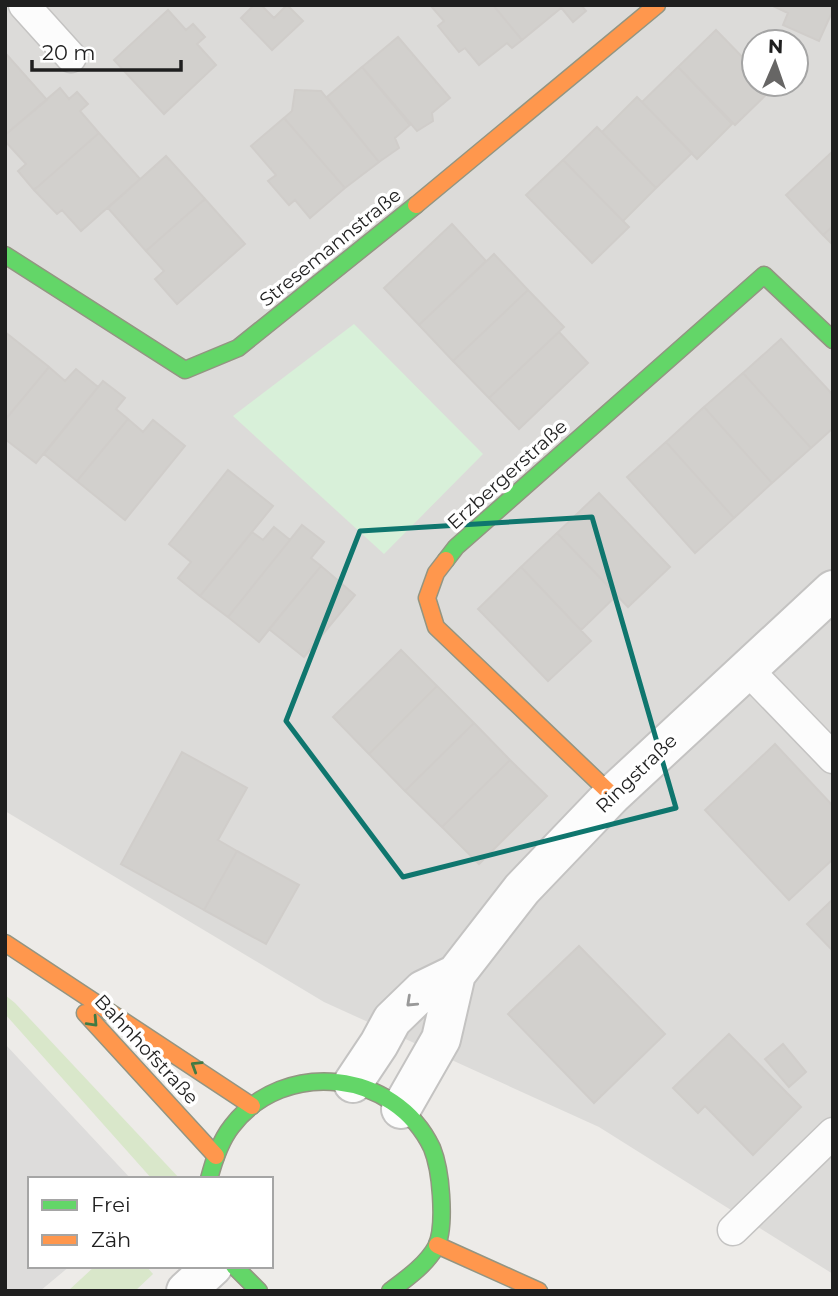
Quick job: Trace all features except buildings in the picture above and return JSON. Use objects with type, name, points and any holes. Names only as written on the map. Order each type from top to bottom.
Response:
[{"type":"street","name":"Stresemannstraße","points":[[5,255],[185,370],[238,348],[335,272],[657,5]]},
{"type":"street","name":"Erzbergerstraße","points":[[611,794],[436,627],[427,598],[436,573],[456,547],[764,275],[833,340]]},
{"type":"street","name":"Ringstraße","points":[[401,1109],[441,1039],[456,974],[522,888],[611,794],[833,590]]},
{"type":"street","name":"Bahnhofstraße","points":[[5,943],[252,1105]]},
{"type":"street","name":"Bahnhofstraße","points":[[46,972],[216,1156]]},
{"type":"street","name":"Ringstraße","points":[[353,1083],[379,1044],[391,1020],[423,990],[456,974]]},
{"type":"street","points":[[210,1177],[216,1156],[230,1129],[252,1105],[282,1088],[317,1080],[353,1083],[386,1096],[412,1118],[430,1145],[440,1176],[441,1210],[438,1245],[410,1276],[390,1291]]},
{"type":"street","points":[[438,1245],[539,1291]]},
{"type":"street","points":[[186,1291],[212,1268]]},
{"type":"street","points":[[236,1268],[259,1291]]},
{"type":"lane","points":[[24,5],[71,57]]},
{"type":"lane","points":[[747,669],[833,758]]},
{"type":"lane","points":[[733,1230],[833,1133]]},
{"type":"highlighted area","points":[[592,517],[676,808],[403,877],[286,721],[360,531]]},
{"type":"shaded area","points":[[5,5],[833,5],[833,1274],[599,1127],[324,1002],[5,811]]},
{"type":"shaded area","points":[[5,1044],[129,1177],[28,1177],[28,1268],[68,1268],[40,1291],[5,1291]]},
{"type":"green space","points":[[354,324],[483,454],[384,554],[233,416]]},
{"type":"green space","points":[[5,995],[178,1177],[150,1177],[5,1014]]},
{"type":"green space","points":[[93,1268],[148,1268],[153,1274],[135,1291],[68,1291]]},
{"type":"traffic: fast","points":[[5,255],[185,370],[238,348],[416,205]]},
{"type":"traffic: fast","points":[[446,560],[456,547],[764,275],[833,340]]},
{"type":"traffic: fast","points":[[210,1177],[218,1151],[232,1126],[254,1104],[280,1090],[308,1083],[338,1082],[366,1089],[392,1102],[415,1122],[432,1148],[439,1177],[442,1214],[440,1235],[432,1254],[390,1291]]},
{"type":"traffic: fast","points":[[236,1268],[259,1291]]},
{"type":"traffic: slow","points":[[416,205],[657,5]]},
{"type":"traffic: slow","points":[[446,560],[436,573],[427,598],[436,627],[612,795]]},
{"type":"traffic: slow","points":[[5,943],[252,1106]]},
{"type":"traffic: slow","points":[[85,1013],[216,1156]]},
{"type":"traffic: slow","points":[[437,1245],[539,1291]]}]
